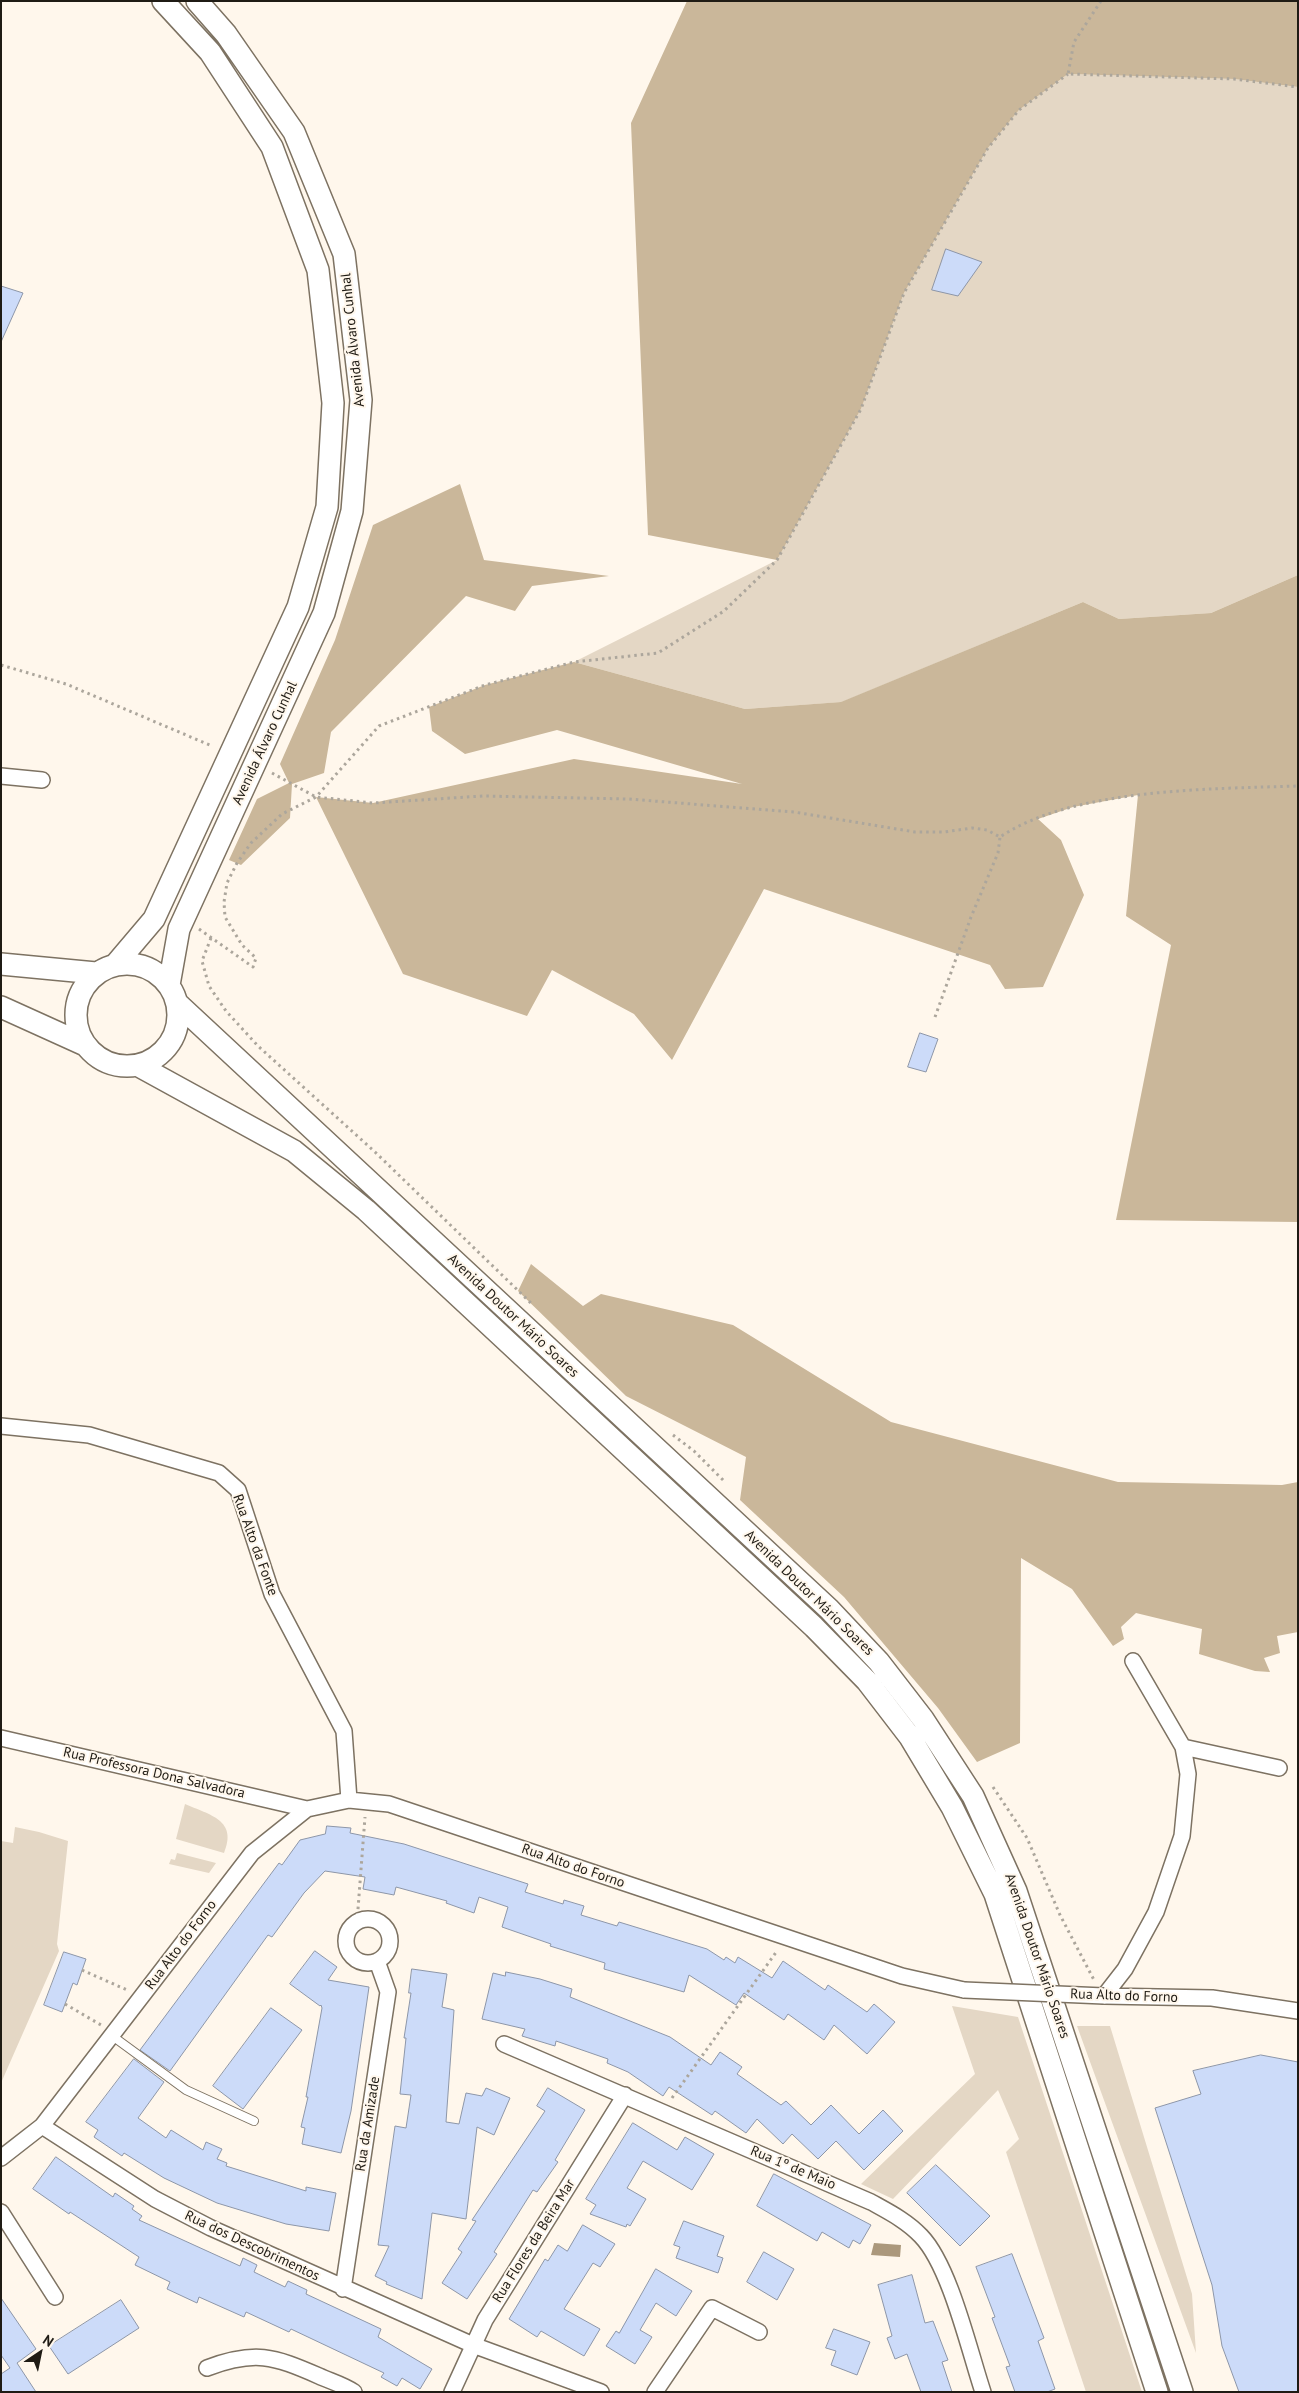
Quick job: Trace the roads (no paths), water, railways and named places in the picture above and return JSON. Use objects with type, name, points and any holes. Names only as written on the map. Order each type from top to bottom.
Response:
[{"type":"main road","name":"Avenida Álvaro Cunhal","points":[[106,969],[154,919],[298,607],[327,507],[333,403],[318,270],[272,147],[210,52],[163,1]]},
{"type":"main road","name":"Avenida Álvaro Cunhal","points":[[173,994],[180,929],[324,613],[352,511],[362,400],[344,254],[294,132],[226,34],[197,1]]},
{"type":"main road","points":[[1,964],[106,969],[135,964],[154,971],[173,994],[178,1024],[171,1043],[157,1058],[139,1066],[118,1066],[99,1059],[85,1046],[1,1007]]},
{"type":"main road","points":[[85,1046],[76,1027],[75,1007],[82,988],[106,969]]},
{"type":"main road","name":"Avenida Doutor Mário Soares","points":[[173,994],[828,1609],[879,1662],[923,1719],[973,1796],[1016,1891],[1182,2392]]},
{"type":"main road","name":"Avenida Doutor Mário Soares","points":[[139,1066],[294,1151],[366,1210],[814,1627],[866,1680],[905,1730],[952,1807],[995,1894],[1157,2392]]},
{"type":"street","points":[[1,776],[42,780]]},
{"type":"street","name":"Rua Alto da Fonte","points":[[1,1426],[89,1435],[219,1473],[238,1490],[272,1594],[344,1731],[349,1800]]},
{"type":"street","points":[[1104,1996],[1125,1970],[1156,1912],[1182,1836],[1188,1774],[1183,1747],[1133,1661]]},
{"type":"street","name":"Rua Professora Dona Salvadora","points":[[1,1738],[306,1809]]},
{"type":"street","points":[[1183,1747],[1279,1768]]},
{"type":"street","name":"Rua Alto do Forno","points":[[1,2158],[7,2145],[42,2126],[252,1852],[306,1809],[349,1800],[389,1804],[902,1976],[964,1990],[1212,1998],[1297,2009]]},
{"type":"street","points":[[363,1920],[377,1922],[387,1931],[389,1937],[387,1951],[377,1961],[362,1962],[350,1954],[346,1940],[348,1933],[357,1922],[363,1920]]},
{"type":"street","name":"Rua da Amizade","points":[[344,2289],[388,1992],[377,1961]]},
{"type":"street","name":"Rua 1º de Maio","points":[[504,2044],[871,2202],[902,2219],[922,2237],[942,2267],[983,2392]]},
{"type":"street","name":"Rua Flores da Beira Mar","points":[[452,2392],[485,2320],[625,2095]]},
{"type":"street","name":"Rua dos Descobrimentos","points":[[42,2126],[155,2199],[211,2228],[473,2345],[601,2392]]},
{"type":"street","points":[[1,2212],[55,2297]]},
{"type":"street","points":[[655,2392],[712,2308],[759,2332]]},
{"type":"street","points":[[207,2368],[231,2360],[254,2356],[284,2361],[354,2392]]},
{"type":"lane","points":[[113,2034],[186,2090],[254,2121]]},
{"type":"lane","points":[[1172,2361],[1192,2392]]}]
